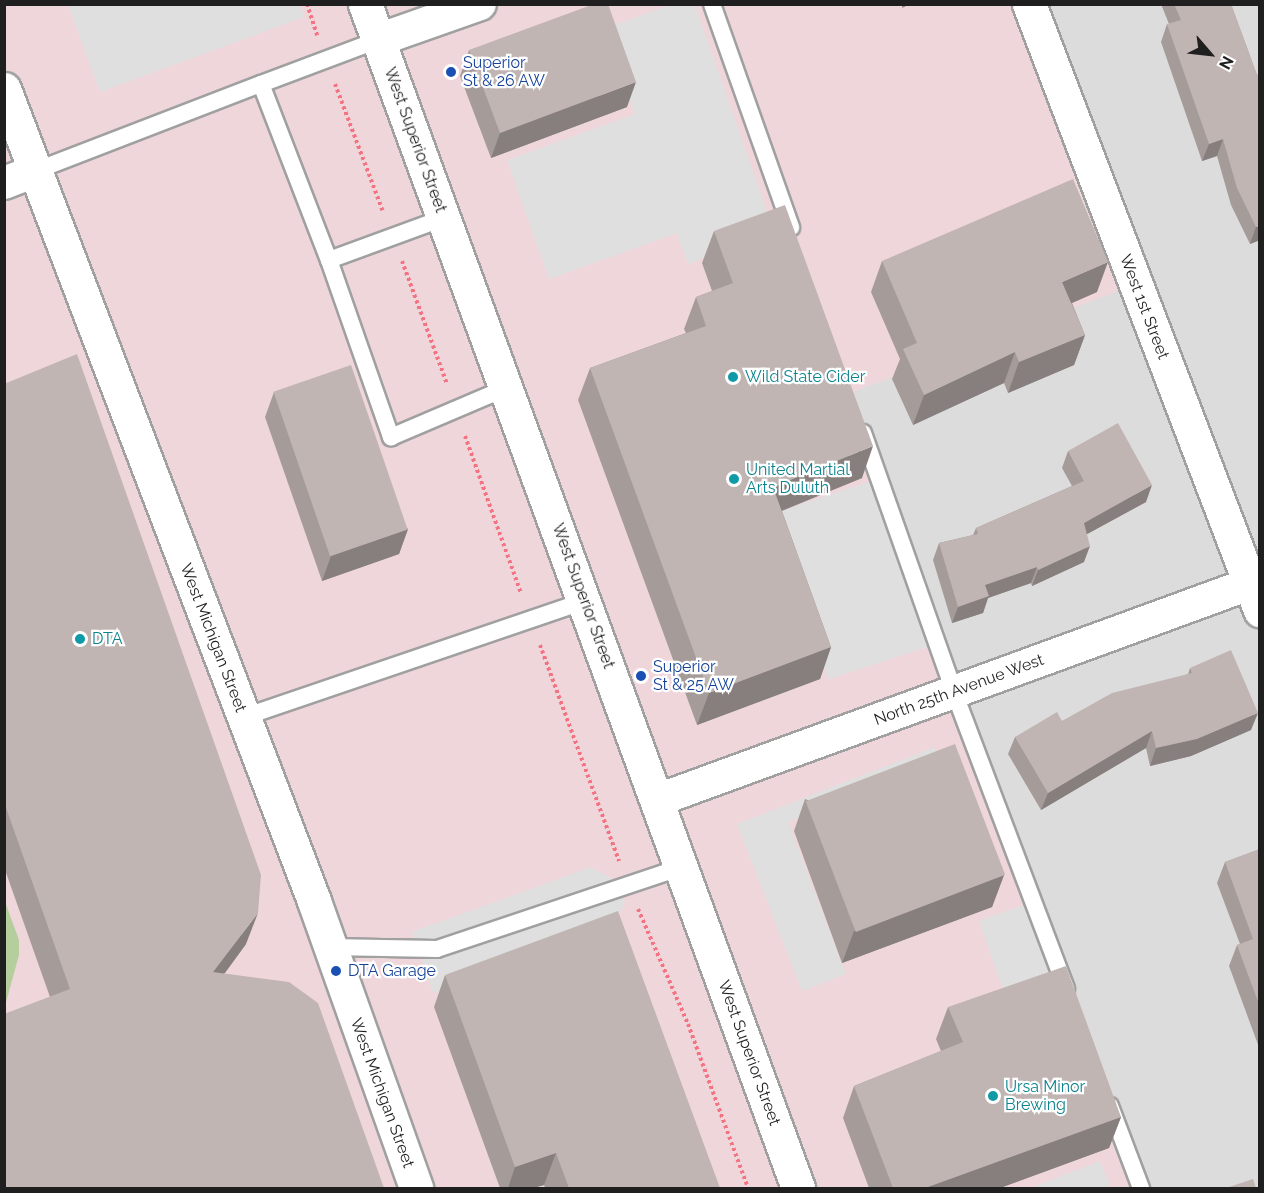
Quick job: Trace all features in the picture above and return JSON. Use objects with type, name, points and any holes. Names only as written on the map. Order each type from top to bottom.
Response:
[{"type":"street","name":"West Superior Street","points":[[365,4],[798,1188]]},
{"type":"street","points":[[378,40],[480,4]]},
{"type":"street","name":"West 1st Street","points":[[1029,4],[1256,591]]},
{"type":"street","name":"West Michigan Street","points":[[4,89],[244,717],[330,947],[416,1188]]},
{"type":"street","points":[[4,183],[35,171]]},
{"type":"street","name":"North 25th Avenue West","points":[[658,800],[954,692],[1256,591]]},
{"type":"lane","points":[[712,4],[798,249]]},
{"type":"lane","points":[[35,171],[378,40]]},
{"type":"lane","points":[[261,84],[329,260],[391,437],[506,388]]},
{"type":"lane","points":[[329,260],[444,218]]},
{"type":"lane","points":[[857,416],[954,692],[1070,1000]]},
{"type":"lane","points":[[244,717],[585,601]]},
{"type":"lane","points":[[330,947],[437,949],[682,867]]},
{"type":"lane","points":[[1103,1089],[1141,1188]]},
{"type":"shaded area","points":[[5,5],[1034,5],[1136,284],[850,393],[1141,1188],[5,1188]]},
{"type":"shaded area","points":[[68,5],[300,5],[304,17],[100,92]]},
{"type":"shaded area","points":[[671,5],[695,5],[774,232],[688,264],[677,233],[549,279],[507,160],[635,114],[605,28]]},
{"type":"shaded area","points":[[1029,5],[1259,5],[1259,1188],[1141,1188],[849,393],[1135,284]]},
{"type":"shaded area","points":[[875,480],[929,646],[828,679],[774,513]]},
{"type":"shaded area","points":[[935,747],[940,762],[788,822],[846,974],[802,991],[737,824]]},
{"type":"shaded area","points":[[591,867],[616,881],[625,902],[613,927],[433,993],[412,932]]},
{"type":"shaded area","points":[[1030,903],[1059,986],[1008,1004],[979,921]]},
{"type":"shaded area","points":[[1100,1161],[1111,1188],[1030,1188]]},
{"type":"green space","points":[[4,899],[19,940],[19,955],[5,1006]]},
{"type":"building","points":[[594,4],[608,4],[636,82],[500,133],[469,50]]},
{"type":"building","points":[[1174,4],[1231,4],[1257,75],[1260,74],[1260,226],[1256,227],[1237,188],[1223,139],[1209,144],[1167,24],[1181,20]]},
{"type":"building","points":[[1073,179],[1108,262],[1062,282],[1085,335],[1019,362],[1015,352],[924,395],[903,349],[917,343],[882,261]]},
{"type":"building","points":[[785,205],[873,446],[773,487],[831,647],[709,693],[590,368],[706,326],[696,297],[733,283],[714,231]]},
{"type":"building","name":"DTA","points":[[77,354],[261,875],[258,913],[213,972],[289,982],[318,1003],[384,1188],[4,1188],[4,1014],[70,989],[4,802],[4,384]]},
{"type":"building","points":[[351,365],[408,530],[330,556],[273,392]]},
{"type":"building","points":[[1118,423],[1152,485],[1084,523],[1090,546],[1038,570],[1037,567],[985,585],[989,596],[958,607],[939,543],[978,534],[976,528],[1084,481],[1068,451]]},
{"type":"building","points":[[1231,650],[1258,713],[1197,739],[1156,748],[1152,731],[1048,793],[1015,737],[1057,712],[1062,721],[1112,693],[1192,673],[1190,668]]},
{"type":"building","points":[[955,744],[1005,875],[856,932],[806,801]]},
{"type":"building","points":[[1260,849],[1260,1007],[1237,945],[1253,939],[1225,862]]},
{"type":"building","points":[[618,911],[720,1188],[569,1188],[556,1153],[515,1167],[445,975]]},
{"type":"building","name":"Ursa Minor Brewing","points":[[1066,966],[1121,1117],[925,1188],[893,1188],[854,1086],[963,1042],[948,1007]]},
{"type":"building","points":[[1253,1179],[1256,1188],[1226,1188]]},
{"type":"place","name":"Superior St & 26 AW","points":[[451,72]]},
{"type":"place","name":"Wild State Cider","points":[[733,377]]},
{"type":"place","name":"United Martial Arts Duluth","points":[[734,479]]},
{"type":"place","name":"DTA","points":[[80,639]]},
{"type":"place","name":"Superior St & 25 AW","points":[[641,676]]},
{"type":"place","name":"DTA Garage","points":[[336,971]]},
{"type":"place","name":"Ursa Minor Brewing","points":[[993,1096]]}]
